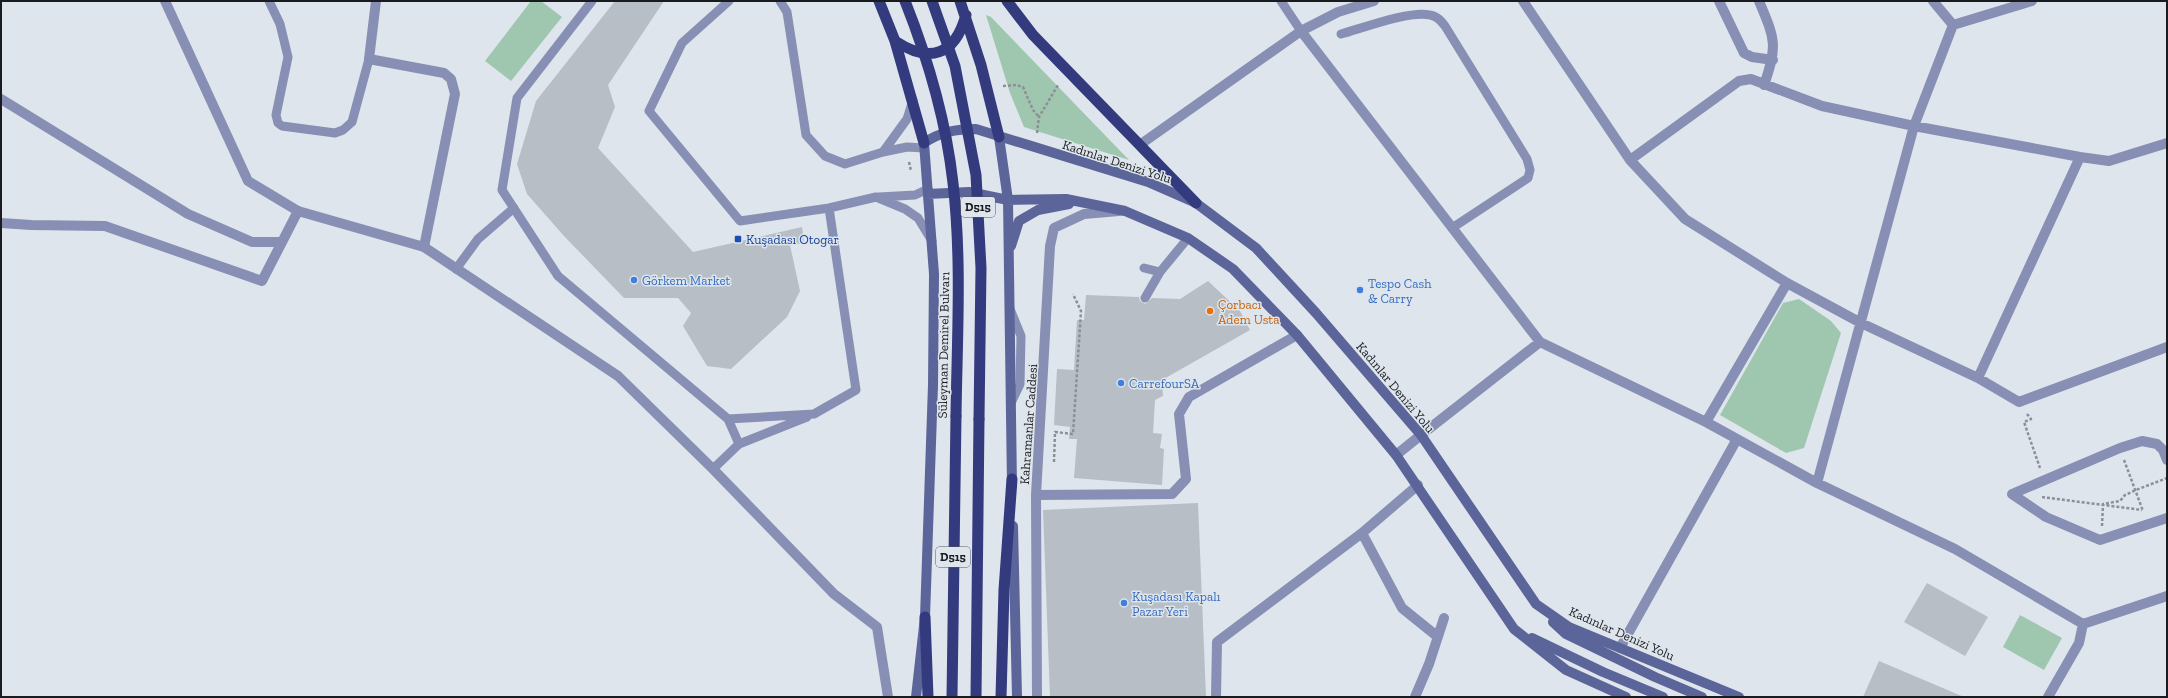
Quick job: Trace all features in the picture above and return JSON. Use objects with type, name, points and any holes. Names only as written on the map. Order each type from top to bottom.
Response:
[{"type":"highway","points":[[879,1],[895,41],[913,100],[924,146]]},
{"type":"highway","name":"Süleyman Demirel Bulvarı","points":[[905,1],[940,107],[953,182],[959,266],[952,697]]},
{"type":"highway","name":"D515","points":[[932,1],[955,66],[976,175],[981,268],[978,420],[976,697]]},
{"type":"highway","points":[[960,1],[966,14],[981,65],[998,137]]},
{"type":"highway","points":[[1007,1],[1033,35],[1141,144],[1196,203]]},
{"type":"highway","points":[[895,41],[916,53],[931,54],[942,50],[955,43],[962,29],[966,14]]},
{"type":"highway","points":[[1001,697],[1004,590],[1012,479]]},
{"type":"highway","points":[[925,617],[928,697]]},
{"type":"main road","name":"Kadınlar Denizi Yolu","points":[[924,146],[936,135],[960,129],[976,129],[1148,182],[1196,203],[1256,248],[1316,313],[1421,435],[1536,604],[1568,626],[1739,697]]},
{"type":"main road","points":[[998,137],[1008,200],[1017,697]]},
{"type":"main road","points":[[916,697],[925,617],[933,390],[934,274],[924,146]]},
{"type":"main road","points":[[928,192],[969,192],[1008,200],[1066,199],[1125,211],[1188,238],[1233,269],[1297,336],[1396,455],[1418,485],[1514,629],[1566,670],[1626,697]]},
{"type":"main road","points":[[1009,254],[1019,221],[1038,210],[1080,202]]},
{"type":"main road","points":[[1536,604],[1566,634],[1654,677],[1702,697]]},
{"type":"main road","points":[[1514,629],[1603,672],[1663,697]]},
{"type":"street","points":[[165,1],[248,181],[298,211],[424,247],[618,376],[714,469],[834,594],[877,627],[888,697]]},
{"type":"street","points":[[376,1],[369,59],[444,73],[451,79],[455,94],[424,247]]},
{"type":"street","points":[[1141,144],[1301,31],[1338,12],[1374,1]]},
{"type":"street","points":[[1523,1],[1630,160],[1685,219],[1787,283],[1861,323],[1978,378],[2019,402],[2167,347]]},
{"type":"street","points":[[1719,1],[1744,53],[1752,57],[1773,60]]},
{"type":"street","points":[[1759,1],[1768,23],[1774,44],[1773,60],[1764,85]]},
{"type":"street","points":[[1933,1],[1953,25]]},
{"type":"street","points":[[1953,25],[2032,1]]},
{"type":"street","points":[[1817,483],[1914,126],[1953,25]]},
{"type":"street","points":[[1301,31],[1540,342],[1706,422],[1817,483],[1955,549],[2083,624],[2167,596]]},
{"type":"street","points":[[1630,160],[1739,81],[1751,79],[1822,106],[1914,126],[2080,157],[2109,161],[2167,142]]},
{"type":"street","points":[[1,99],[188,214],[252,242],[282,242]]},
{"type":"street","points":[[1978,378],[2080,157]]},
{"type":"street","points":[[1,223],[105,226],[262,281],[298,211]]},
{"type":"street","name":"Kahramanlar Caddesi","points":[[1037,697],[1036,495],[1050,246],[1054,228],[1084,214],[1125,211]]},
{"type":"street","points":[[1706,422],[1787,283]]},
{"type":"street","points":[[1036,495],[1172,494],[1186,479],[1179,414],[1189,397],[1297,336]]},
{"type":"street","points":[[1396,455],[1540,342]]},
{"type":"street","points":[[1620,648],[1737,439]]},
{"type":"street","points":[[2167,460],[2163,450],[2157,444],[2142,441],[2120,448],[2012,494],[2046,517],[2100,540],[2167,518]]},
{"type":"street","points":[[1216,697],[1218,642],[1362,533],[1418,485]]},
{"type":"street","points":[[1362,533],[1402,608],[1438,637]]},
{"type":"street","points":[[1415,697],[1444,618]]},
{"type":"street","points":[[2048,697],[2079,643],[2083,624]]},
{"type":"lane","points":[[269,1],[280,24],[288,57],[276,115],[278,123],[282,126],[335,133],[348,126],[352,122],[369,59]]},
{"type":"lane","points":[[592,1],[517,98],[502,190],[558,276],[728,419],[739,444]]},
{"type":"lane","points":[[729,1],[682,43],[648,111],[740,221],[830,208],[876,197],[915,195],[928,192]]},
{"type":"lane","points":[[780,1],[787,12]]},
{"type":"lane","points":[[786,1],[806,135],[825,156],[845,164],[883,152],[907,147],[924,146]]},
{"type":"lane","points":[[1282,1],[1301,31]]},
{"type":"lane","points":[[1341,34],[1412,15],[1424,14],[1437,18],[1445,26],[1527,160],[1530,170],[1528,178],[1452,228]]},
{"type":"lane","points":[[883,152],[907,119],[913,100]]},
{"type":"lane","points":[[876,197],[905,209],[918,218],[932,240],[934,274]]},
{"type":"lane","points":[[456,269],[478,239],[514,208]]},
{"type":"lane","points":[[714,469],[739,444],[814,414],[856,390],[830,208]]},
{"type":"lane","points":[[1145,298],[1160,272],[1188,238]]},
{"type":"lane","points":[[1144,268],[1160,272]]},
{"type":"lane","points":[[728,419],[814,414]]},
{"type":"path","points":[[1003,86],[1016,85],[1023,87],[1033,110],[1039,117]]},
{"type":"path","points":[[1037,133],[1039,117],[1058,85]]},
{"type":"path","points":[[1054,462],[1055,432],[1073,434],[1081,311],[1073,294]]},
{"type":"path","points":[[2019,402],[2031,420],[2024,422],[2037,459]]},
{"type":"path","points":[[2120,448],[2142,510],[2149,525]]},
{"type":"path","points":[[2103,504],[2120,501],[2125,495],[2167,478]]},
{"type":"path","points":[[2046,517],[2053,499],[2051,492]]},
{"type":"path","points":[[2039,497],[2103,504],[2148,512]]},
{"type":"path","points":[[2100,540],[2103,504]]},
{"type":"green space","points":[[531,1],[541,1],[562,17],[511,81],[485,61]]},
{"type":"green space","points":[[986,15],[991,17],[1129,160],[1024,127],[1010,93]]},
{"type":"green space","points":[[1799,299],[1831,321],[1841,333],[1804,448],[1786,453],[1720,415],[1783,303]]},
{"type":"green space","points":[[2020,615],[2062,638],[2044,670],[2003,647]]},
{"type":"building","points":[[615,1],[664,1],[608,85],[615,107],[598,148],[693,252],[802,227],[804,243],[790,245],[800,291],[787,317],[731,369],[707,366],[683,326],[691,313],[678,298],[624,298],[564,236],[527,194],[517,164],[536,101]]},
{"type":"building","name":"CarrefourSA","points":[[1208,281],[1240,311],[1250,330],[1162,380],[1163,396],[1155,400],[1153,433],[1162,434],[1160,448],[1164,449],[1162,485],[1074,478],[1077,439],[1069,439],[1070,427],[1054,425],[1057,369],[1074,370],[1077,320],[1084,320],[1086,295],[1139,297],[1140,301],[1145,304],[1152,298],[1180,299]]},
{"type":"building","name":"Kuşadası Kapalı Pazar Yeri","points":[[1198,503],[1206,697],[1050,697],[1043,510]]},
{"type":"building","points":[[1927,583],[1988,617],[1965,656],[1904,622]]},
{"type":"building","points":[[1879,661],[1964,697],[1863,697]]},
{"type":"place","name":"Kuşadası Otogar","points":[[738,239]]},
{"type":"place","name":"Görkem Market","points":[[634,280]]},
{"type":"place","name":"Tespo Cash & Carry","points":[[1360,290]]},
{"type":"place","name":"Çorbacı Adem Usta","points":[[1210,311]]},
{"type":"place","name":"CarrefourSA","points":[[1121,383]]},
{"type":"place","name":"Kuşadası Kapalı Pazar Yeri","points":[[1124,603]]}]
